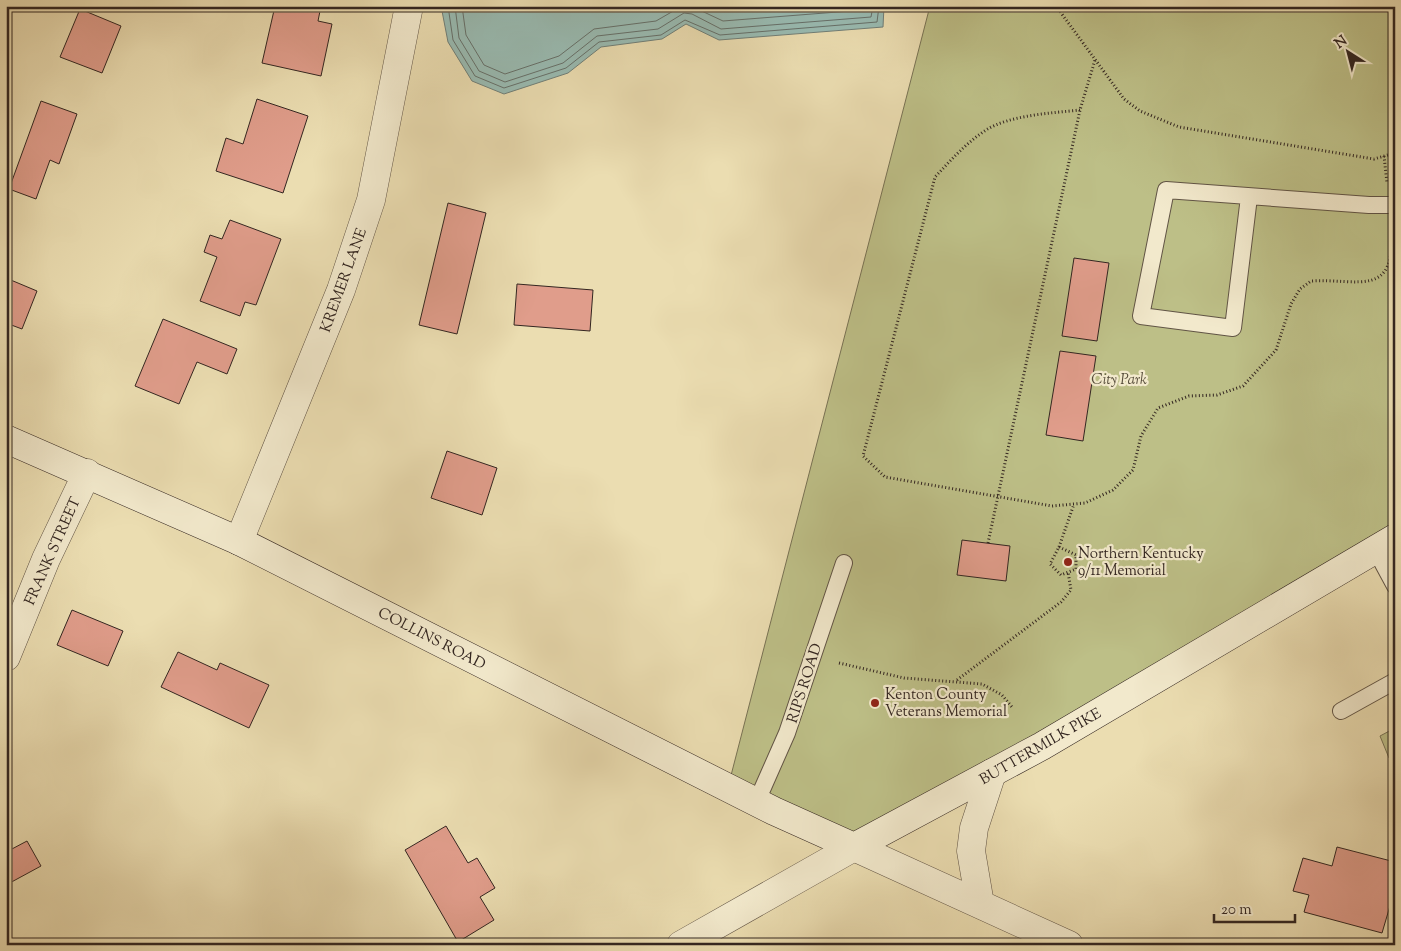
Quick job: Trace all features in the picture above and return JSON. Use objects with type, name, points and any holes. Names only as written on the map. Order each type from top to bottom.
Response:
[{"type":"main road","name":"KREMER LANE","points":[[239,542],[342,290],[368,209],[409,6]]},
{"type":"main road","name":"COLLINS ROAD","points":[[6,439],[87,473],[239,542],[757,800],[854,847],[1069,945]]},
{"type":"main road","name":"FRANK STREET","points":[[6,657],[46,559],[87,473]]},
{"type":"main road","name":"BUTTERMILK PIKE","points":[[681,945],[854,847],[1042,746],[1385,544]]},
{"type":"main road","points":[[980,904],[971,851],[974,828],[992,773]]},
{"type":"lane","points":[[1250,197],[1233,328],[1141,316],[1166,190],[1369,206],[1392,205]]},
{"type":"lane","points":[[1385,544],[1395,586]]},
{"type":"lane","name":"RIPS ROAD","points":[[757,800],[788,733],[844,563]]},
{"type":"lane","points":[[1341,711],[1395,681]]},
{"type":"path","points":[[1056,6],[1124,99],[1140,111],[1179,127],[1374,159],[1395,153]]},
{"type":"path","points":[[988,543],[1080,110],[1095,60]]},
{"type":"path","points":[[1080,110],[1032,115],[987,129],[961,149],[935,177],[863,456],[886,477],[1052,506],[1085,503],[1113,490],[1134,470],[1141,436],[1158,408],[1188,396],[1217,395],[1242,386],[1276,350],[1291,304],[1300,289],[1310,281],[1367,283],[1380,276],[1388,262],[1392,248],[1392,205],[1384,156]]},
{"type":"path","points":[[1059,547],[1076,555],[1076,569],[1060,575],[1050,564],[1059,547],[1074,504]]},
{"type":"path","points":[[956,681],[1061,602],[1071,590],[1068,572]]},
{"type":"path","points":[[839,663],[904,678],[982,684],[1002,695],[1012,706]]},
{"type":"green space","name":"City Park","points":[[930,6],[1395,6],[1395,538],[854,847],[728,787]]},
{"type":"green space","points":[[1395,728],[1395,759],[1389,758],[1380,736]]},
{"type":"water","points":[[444,6],[884,6],[883,27],[719,40],[686,24],[662,39],[601,47],[568,73],[504,94],[472,81],[448,42],[442,11]]},
{"type":"building","points":[[275,6],[321,6],[318,21],[332,24],[321,76],[262,63]]},
{"type":"building","points":[[80,9],[121,26],[102,73],[60,57]]},
{"type":"building","points":[[257,99],[308,116],[283,193],[216,171],[226,138],[243,144]]},
{"type":"building","points":[[41,101],[77,114],[59,164],[50,160],[36,199],[9,189]]},
{"type":"building","points":[[448,203],[486,213],[457,334],[419,325]]},
{"type":"building","points":[[230,220],[281,239],[256,305],[245,302],[240,316],[200,301],[217,257],[204,252],[210,235],[222,239]]},
{"type":"building","points":[[1074,258],[1109,263],[1097,341],[1062,336]]},
{"type":"building","points":[[6,278],[37,291],[22,329],[6,323]]},
{"type":"building","points":[[517,284],[593,290],[590,331],[514,325]]},
{"type":"building","points":[[163,319],[237,349],[227,374],[197,362],[179,404],[135,386]]},
{"type":"building","points":[[1060,351],[1096,356],[1083,441],[1046,435]]},
{"type":"building","points":[[447,451],[497,468],[482,515],[431,498]]},
{"type":"building","points":[[962,540],[1010,546],[1006,581],[957,575]]},
{"type":"building","points":[[72,610],[123,631],[108,666],[57,645]]},
{"type":"building","points":[[178,652],[217,670],[220,663],[269,685],[249,728],[161,687]]},
{"type":"building","points":[[446,826],[468,863],[477,858],[495,888],[480,897],[494,920],[458,942],[405,850]]},
{"type":"building","points":[[27,841],[41,866],[6,885],[6,843],[10,850]]},
{"type":"building","points":[[1337,847],[1395,862],[1395,889],[1382,933],[1304,912],[1309,895],[1293,891],[1303,858],[1332,866]]},
{"type":"place","name":"Northern Kentucky 9/11 Memorial","points":[[1068,562]]},
{"type":"place","name":"Kenton County Veterans Memorial","points":[[875,703]]}]
